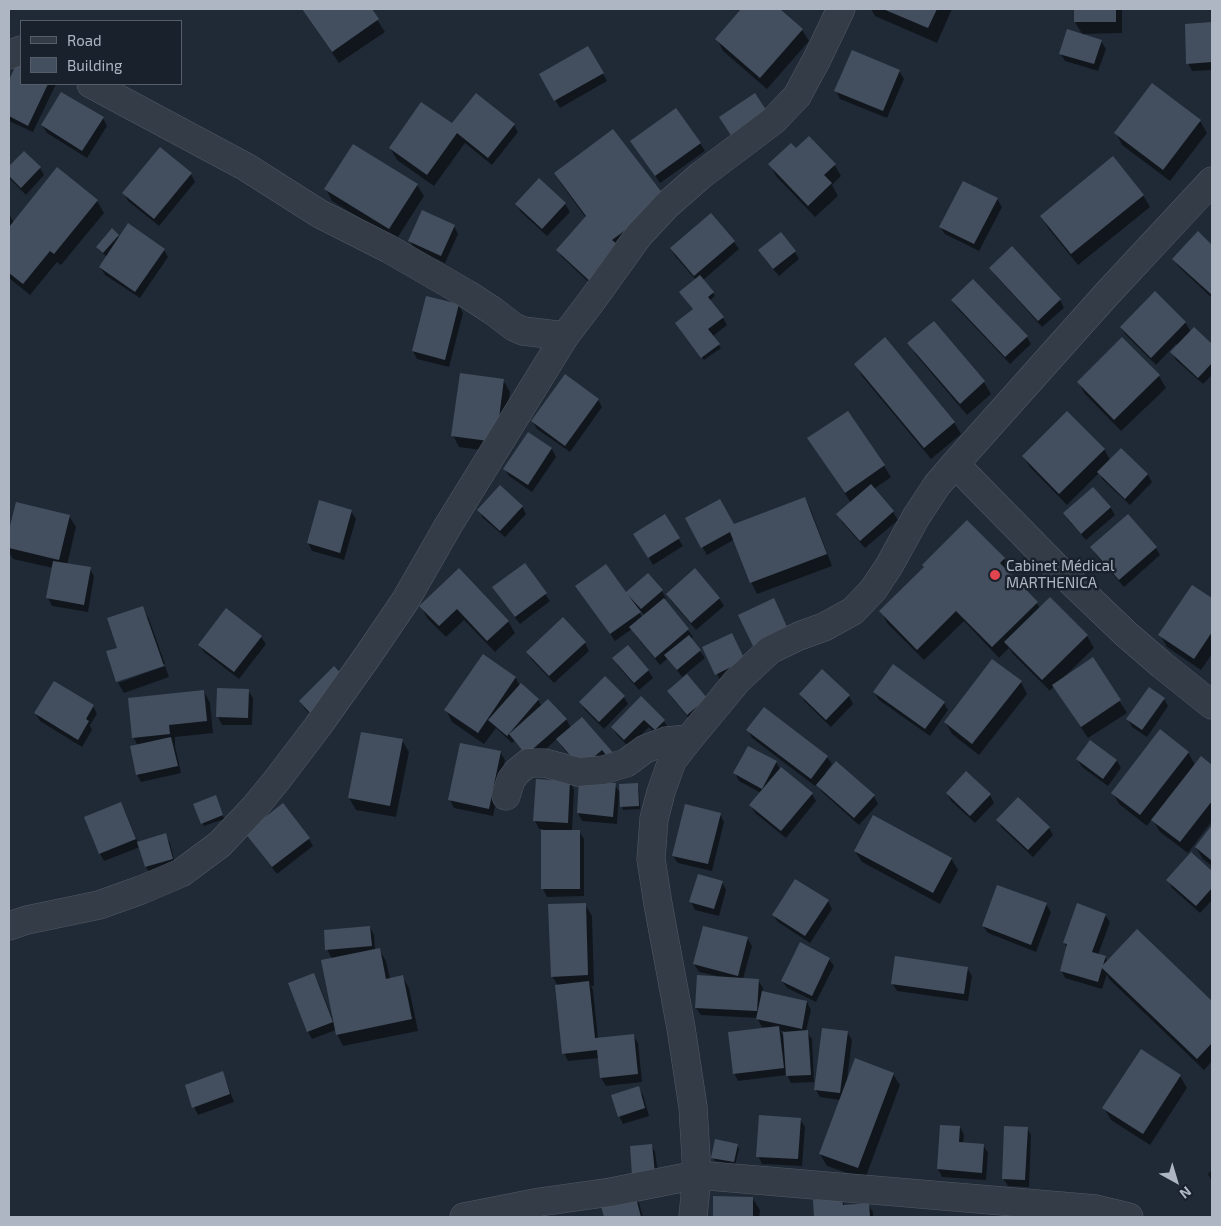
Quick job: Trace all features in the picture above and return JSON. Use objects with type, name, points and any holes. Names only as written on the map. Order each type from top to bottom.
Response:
[{"type":"street","points":[[9,926],[27,920],[100,905],[182,873],[220,844],[254,808],[318,726],[367,657],[405,600],[448,526],[566,336],[639,235],[667,205],[700,176],[773,121],[798,96],[841,9]]},
{"type":"street","points":[[93,85],[246,167],[320,214],[388,249],[467,294],[514,327],[523,331],[566,336]]},
{"type":"street","points":[[693,1217],[697,1175],[692,1099],[651,860],[654,819],[672,761],[737,681],[770,650],[798,636],[824,627],[852,611],[874,590],[916,517],[937,485],[1104,296],[1212,181]]},
{"type":"street","points":[[955,464],[1055,566],[1126,634],[1212,705]]},
{"type":"street","points":[[506,796],[511,780],[528,763],[545,763],[578,772],[603,770],[626,763],[645,749],[666,741],[689,738]]},
{"type":"street","points":[[464,1217],[697,1175],[1096,1209],[1130,1217]]},
{"type":"building","points":[[302,9],[372,9],[379,19],[332,52]]},
{"type":"building","points":[[741,9],[780,9],[803,29],[760,78],[715,39]]},
{"type":"building","points":[[883,9],[937,9],[928,28]]},
{"type":"building","points":[[1074,9],[1116,9],[1116,22],[1074,22]]},
{"type":"building","points":[[1212,22],[1212,62],[1186,64],[1185,24]]},
{"type":"building","points":[[1067,29],[1102,40],[1094,64],[1059,54]]},
{"type":"building","points":[[588,46],[604,73],[554,101],[539,74]]},
{"type":"building","points":[[852,50],[900,70],[883,111],[834,91]]},
{"type":"building","points":[[20,56],[20,85],[48,85],[28,126],[9,116],[9,80]]},
{"type":"building","points":[[1152,83],[1201,120],[1163,170],[1114,133]]},
{"type":"building","points":[[61,92],[104,117],[82,151],[41,125]]},
{"type":"building","points":[[476,93],[515,124],[488,158],[457,133],[427,175],[389,148],[421,102],[452,123]]},
{"type":"building","points":[[755,93],[770,116],[734,140],[719,117]]},
{"type":"building","points":[[676,108],[701,143],[655,176],[630,141]]},
{"type":"building","points":[[613,129],[667,199],[612,240],[624,250],[593,284],[556,250],[586,216],[554,173]]},
{"type":"building","points":[[809,136],[836,164],[824,175],[832,183],[808,206],[768,164],[791,143],[796,148]]},
{"type":"building","points":[[353,144],[418,184],[389,229],[324,189]]},
{"type":"building","points":[[160,147],[192,173],[154,219],[122,193]]},
{"type":"building","points":[[24,151],[41,167],[21,188],[9,176],[9,166]]},
{"type":"building","points":[[1113,156],[1144,195],[1071,254],[1040,216]]},
{"type":"building","points":[[57,167],[98,200],[54,254],[50,251],[23,284],[9,273],[9,227]]},
{"type":"building","points":[[539,178],[566,203],[542,229],[515,204]]},
{"type":"building","points":[[963,181],[998,198],[974,244],[939,227]]},
{"type":"building","points":[[422,210],[455,225],[441,256],[408,241]]},
{"type":"building","points":[[711,213],[735,241],[694,276],[670,248]]},
{"type":"building","points":[[128,223],[165,249],[135,292],[99,267]]},
{"type":"building","points":[[112,228],[119,235],[103,253],[96,247]]},
{"type":"building","points":[[1198,231],[1212,245],[1212,295],[1172,259]]},
{"type":"building","points":[[781,232],[796,251],[773,269],[758,250]]},
{"type":"building","points":[[1012,246],[1061,299],[1038,321],[989,268]]},
{"type":"building","points":[[700,275],[714,292],[708,297],[724,317],[708,329],[720,344],[701,358],[675,323],[693,309],[679,292]]},
{"type":"building","points":[[973,279],[1028,336],[1005,357],[951,300]]},
{"type":"building","points":[[1155,291],[1186,322],[1151,358],[1120,327]]},
{"type":"building","points":[[426,296],[459,304],[445,360],[412,351]]},
{"type":"building","points":[[934,321],[985,381],[960,404],[907,343]]},
{"type":"building","points":[[1194,327],[1212,344],[1212,363],[1198,378],[1170,352]]},
{"type":"building","points":[[885,337],[955,422],[924,448],[854,364]]},
{"type":"building","points":[[1122,337],[1160,375],[1114,420],[1077,382]]},
{"type":"building","points":[[460,373],[504,379],[496,442],[451,436]]},
{"type":"building","points":[[565,374],[599,399],[565,446],[531,421]]},
{"type":"building","points":[[848,411],[885,465],[845,493],[807,438]]},
{"type":"building","points":[[1067,411],[1105,449],[1059,494],[1022,456]]},
{"type":"building","points":[[528,432],[552,448],[528,485],[503,469]]},
{"type":"building","points":[[1121,448],[1148,474],[1125,499],[1097,472]]},
{"type":"building","points":[[871,484],[894,511],[860,541],[836,514]]},
{"type":"building","points":[[500,485],[523,506],[500,531],[477,510]]},
{"type":"building","points":[[1093,487],[1111,507],[1081,534],[1063,513]]},
{"type":"building","points":[[805,497],[827,554],[750,583],[730,532],[701,548],[685,518],[720,499],[734,524]]},
{"type":"building","points":[[319,500],[352,510],[340,553],[307,543]]},
{"type":"building","points":[[16,502],[70,515],[59,560],[9,548],[9,530]]},
{"type":"building","points":[[665,514],[680,538],[648,558],[633,534]]},
{"type":"building","points":[[1128,514],[1157,547],[1119,580],[1090,547]]},
{"type":"building","points":[[967,520],[1005,558],[1000,563],[1038,602],[992,647],[956,611],[917,650],[879,611],[924,567],[922,565]]},
{"type":"building","points":[[53,561],[91,567],[84,605],[46,598]]},
{"type":"building","points":[[525,563],[547,593],[515,617],[492,587]]},
{"type":"building","points":[[606,564],[626,592],[648,573],[663,590],[641,609],[628,595],[641,612],[610,634],[575,586]]},
{"type":"building","points":[[459,568],[509,621],[487,641],[457,609],[439,626],[419,606]]},
{"type":"building","points":[[695,568],[720,598],[691,623],[666,594]]},
{"type":"building","points":[[1192,585],[1212,598],[1212,632],[1194,659],[1158,635]]},
{"type":"building","points":[[1050,597],[1088,635],[1042,680],[1004,642]]},
{"type":"building","points":[[664,598],[689,629],[655,658],[629,627]]},
{"type":"building","points":[[774,598],[788,629],[753,646],[738,615]]},
{"type":"building","points":[[143,606],[164,666],[116,682],[106,651],[117,648],[107,618]]},
{"type":"building","points":[[226,608],[262,636],[234,672],[198,645]]},
{"type":"building","points":[[563,617],[586,642],[549,676],[526,652]]},
{"type":"building","points":[[732,633],[745,660],[715,675],[702,647]]},
{"type":"building","points":[[689,635],[701,650],[677,670],[664,655]]},
{"type":"building","points":[[628,645],[649,670],[634,683],[612,658]]},
{"type":"building","points":[[483,654],[516,677],[478,733],[444,710]]},
{"type":"building","points":[[1093,657],[1121,700],[1081,727],[1052,685]]},
{"type":"building","points":[[992,659],[1022,681],[972,744],[944,722]]},
{"type":"building","points":[[893,664],[945,702],[925,729],[873,692]]},
{"type":"building","points":[[334,666],[347,680],[312,715],[299,701]]},
{"type":"building","points":[[822,669],[850,695],[826,720],[799,694]]},
{"type":"building","points":[[687,674],[707,698],[687,715],[667,691]]},
{"type":"building","points":[[605,676],[625,696],[599,722],[579,702]]},
{"type":"building","points":[[54,681],[94,705],[86,719],[89,721],[78,740],[34,713]]},
{"type":"building","points":[[521,683],[539,699],[507,736],[488,720]]},
{"type":"building","points":[[1149,687],[1165,698],[1142,730],[1126,719]]},
{"type":"building","points":[[217,688],[249,689],[248,718],[216,717]]},
{"type":"building","points":[[204,690],[207,721],[169,725],[170,734],[132,738],[128,698]]},
{"type":"building","points":[[641,696],[665,720],[655,730],[644,720],[624,740],[611,727]]},
{"type":"building","points":[[548,699],[567,719],[526,755],[509,734]]},
{"type":"building","points":[[764,707],[828,756],[811,779],[746,730]]},
{"type":"building","points":[[582,717],[616,756],[611,761],[602,750],[581,768],[556,739]]},
{"type":"building","points":[[1160,729],[1189,752],[1140,815],[1111,793]]},
{"type":"building","points":[[361,732],[403,739],[390,806],[348,798]]},
{"type":"building","points":[[171,737],[178,766],[136,775],[130,746]]},
{"type":"building","points":[[1090,740],[1117,760],[1103,779],[1076,759]]},
{"type":"building","points":[[460,743],[501,751],[489,809],[448,800]]},
{"type":"building","points":[[748,746],[777,761],[762,789],[733,773]]},
{"type":"building","points":[[1201,756],[1212,765],[1212,801],[1180,842],[1151,820]]},
{"type":"building","points":[[836,761],[875,795],[854,818],[816,785]]},
{"type":"building","points":[[781,767],[813,793],[781,831],[749,805]]},
{"type":"building","points":[[966,771],[991,794],[970,816],[946,793]]},
{"type":"building","points":[[536,779],[570,781],[568,823],[533,821]]},
{"type":"building","points":[[579,781],[616,783],[613,817],[577,813]]},
{"type":"building","points":[[638,783],[639,806],[620,807],[619,784]]},
{"type":"building","points":[[216,795],[223,815],[201,824],[193,804]]},
{"type":"building","points":[[1018,797],[1050,827],[1028,850],[996,820]]},
{"type":"building","points":[[121,802],[136,839],[99,854],[84,817]]},
{"type":"building","points":[[283,803],[310,838],[272,867],[245,833]]},
{"type":"building","points":[[685,804],[721,813],[708,864],[672,856]]},
{"type":"building","points":[[873,815],[952,858],[933,893],[854,851]]},
{"type":"building","points":[[1212,825],[1212,861],[1195,847]]},
{"type":"building","points":[[541,830],[580,830],[580,889],[541,889]]},
{"type":"building","points":[[166,833],[173,859],[145,867],[137,842]]},
{"type":"building","points":[[1191,852],[1212,871],[1212,888],[1196,906],[1166,880]]},
{"type":"building","points":[[698,874],[723,881],[714,909],[689,902]]},
{"type":"building","points":[[795,879],[829,900],[805,936],[772,915]]},
{"type":"building","points":[[997,885],[1047,903],[1031,945],[982,926]]},
{"type":"building","points":[[586,903],[588,975],[551,977],[548,904]]},
{"type":"building","points":[[1077,903],[1106,914],[1092,952],[1106,956],[1103,965],[1137,929],[1212,1001],[1212,1043],[1197,1059],[1102,968],[1098,982],[1060,971],[1067,944],[1063,943]]},
{"type":"building","points":[[370,926],[372,946],[325,950],[324,930]]},
{"type":"building","points":[[703,926],[748,937],[738,976],[693,964]]},
{"type":"building","points":[[800,942],[830,958],[812,996],[781,981]]},
{"type":"building","points":[[380,948],[386,979],[403,975],[412,1019],[336,1035],[321,960]]},
{"type":"building","points":[[895,956],[968,967],[964,994],[891,984]]},
{"type":"building","points":[[314,973],[333,1022],[307,1032],[288,983]]},
{"type":"building","points":[[697,975],[759,979],[757,1011],[695,1008]]},
{"type":"building","points":[[589,981],[595,1038],[634,1034],[638,1074],[600,1078],[597,1050],[562,1054],[555,985]]},
{"type":"building","points":[[762,991],[807,1001],[802,1029],[756,1019]]},
{"type":"building","points":[[779,1026],[784,1068],[733,1074],[728,1032]]},
{"type":"building","points":[[822,1028],[848,1031],[840,1093],[814,1090]]},
{"type":"building","points":[[808,1030],[811,1075],[786,1076],[783,1032]]},
{"type":"building","points":[[1141,1049],[1181,1075],[1143,1134],[1102,1108]]},
{"type":"building","points":[[855,1058],[894,1073],[858,1168],[819,1154]]},
{"type":"building","points":[[223,1071],[230,1094],[192,1108],[185,1085]]},
{"type":"building","points":[[639,1086],[645,1108],[618,1117],[611,1095]]},
{"type":"building","points":[[759,1115],[801,1118],[798,1159],[756,1157]]},
{"type":"building","points":[[940,1125],[960,1126],[959,1142],[984,1144],[982,1173],[937,1169]]},
{"type":"building","points":[[1004,1126],[1028,1127],[1025,1180],[1002,1179]]},
{"type":"building","points":[[715,1139],[738,1144],[734,1162],[711,1158]]},
{"type":"building","points":[[652,1144],[655,1173],[632,1175],[630,1146]]},
{"type":"building","points":[[635,1194],[641,1217],[604,1217],[600,1203]]},
{"type":"building","points":[[713,1196],[753,1197],[753,1217],[713,1217]]},
{"type":"building","points":[[842,1198],[843,1205],[869,1203],[870,1217],[814,1217],[813,1200]]},
{"type":"place","name":"Cabinet Médical MARTHENICA","points":[[995,575]]}]
